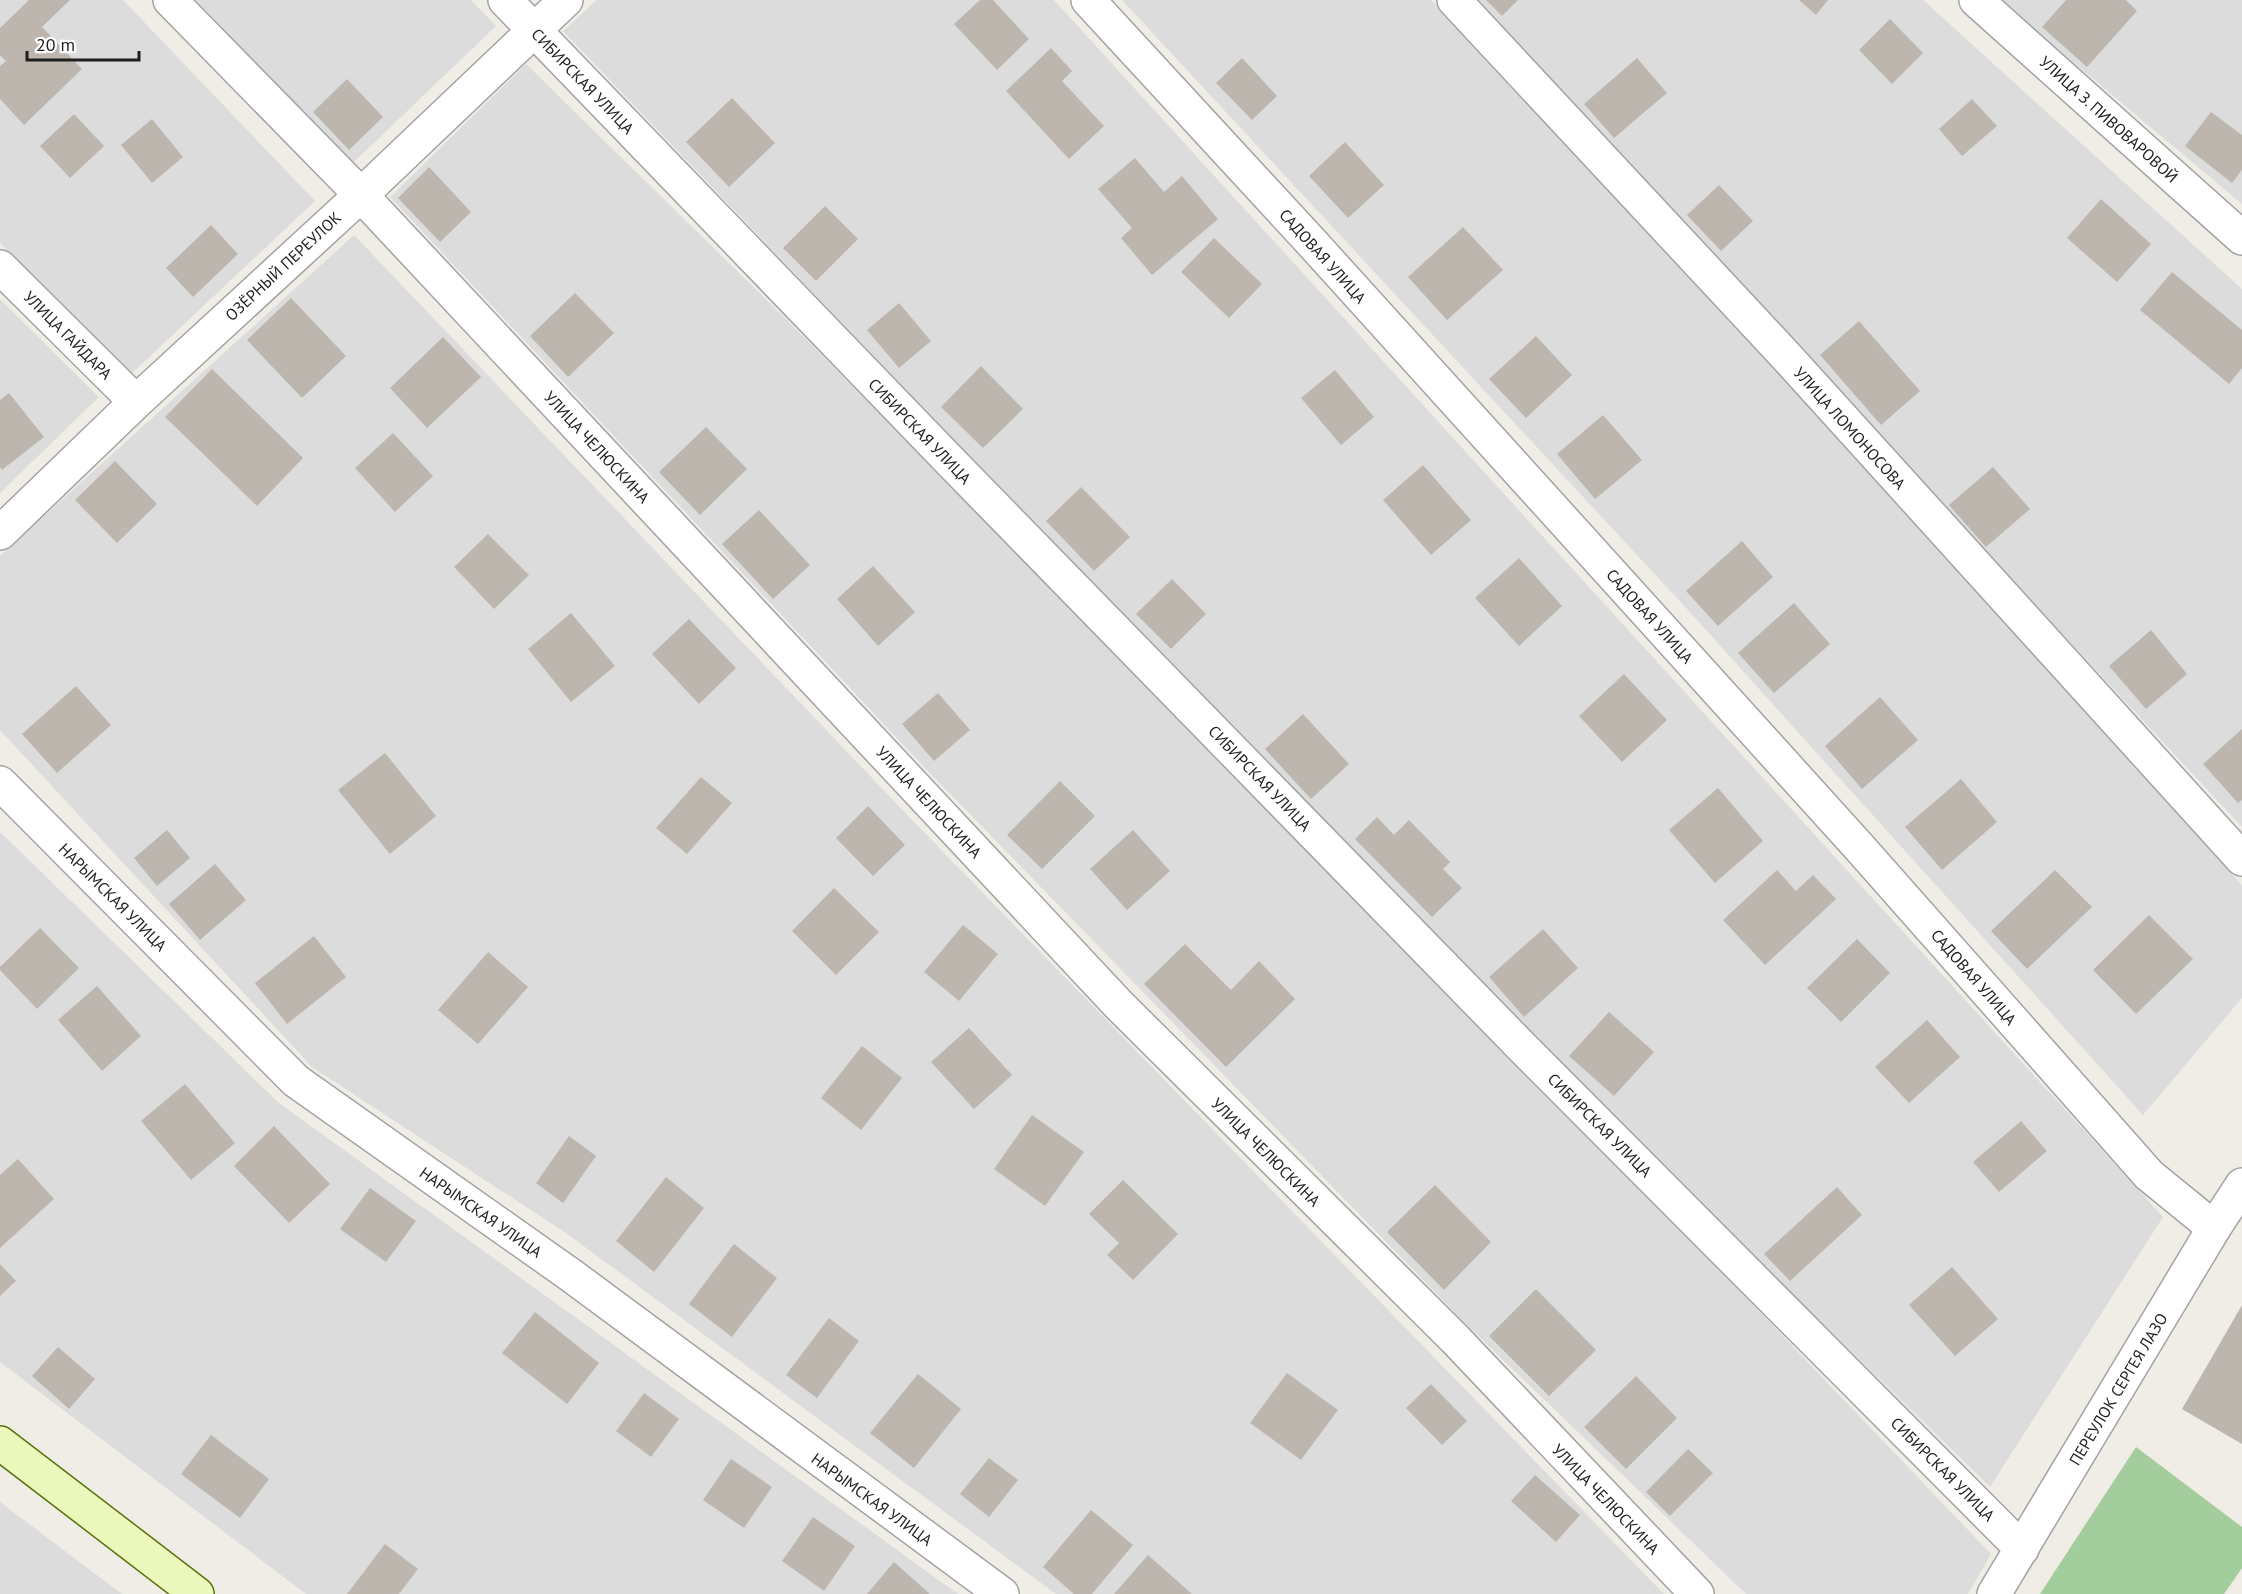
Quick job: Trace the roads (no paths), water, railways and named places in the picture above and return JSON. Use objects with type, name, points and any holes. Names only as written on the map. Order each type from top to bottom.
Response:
[{"type":"main road","points":[[0,1443],[197,1594]]},
{"type":"street","name":"УЛИЦА ЧЕЛЮСКИНА","points":[[170,0],[361,195],[1118,1004],[1455,1340],[1697,1594]]},
{"type":"street","name":"СИБИРСКАЯ УЛИЦА","points":[[505,0],[949,460],[1495,1019],[2022,1549]]},
{"type":"street","name":"ОЗЁРНЫЙ ПЕРЕУЛОК","points":[[0,533],[136,402],[361,195],[566,0]]},
{"type":"street","name":"САДОВАЯ УЛИЦА","points":[[1088,0],[1314,245],[1860,848],[2149,1175],[2214,1228]]},
{"type":"street","name":"УЛИЦА ЛОМОНОСОВА","points":[[1454,0],[1785,355],[2242,859]]},
{"type":"street","name":"УЛИЦА З. ПИВОВАРОВОЙ","points":[[1976,0],[2242,238]]},
{"type":"street","name":"УЛИЦА ГАЙДАРА","points":[[0,267],[136,402]]},
{"type":"street","name":"НАРЫМСКАЯ УЛИЦА","points":[[0,783],[296,1081],[572,1276],[1002,1594]]},
{"type":"street","name":"ПЕРЕУЛОК СЕРГЕЯ ЛАЗО","points":[[1994,1594],[2242,1185]]}]
